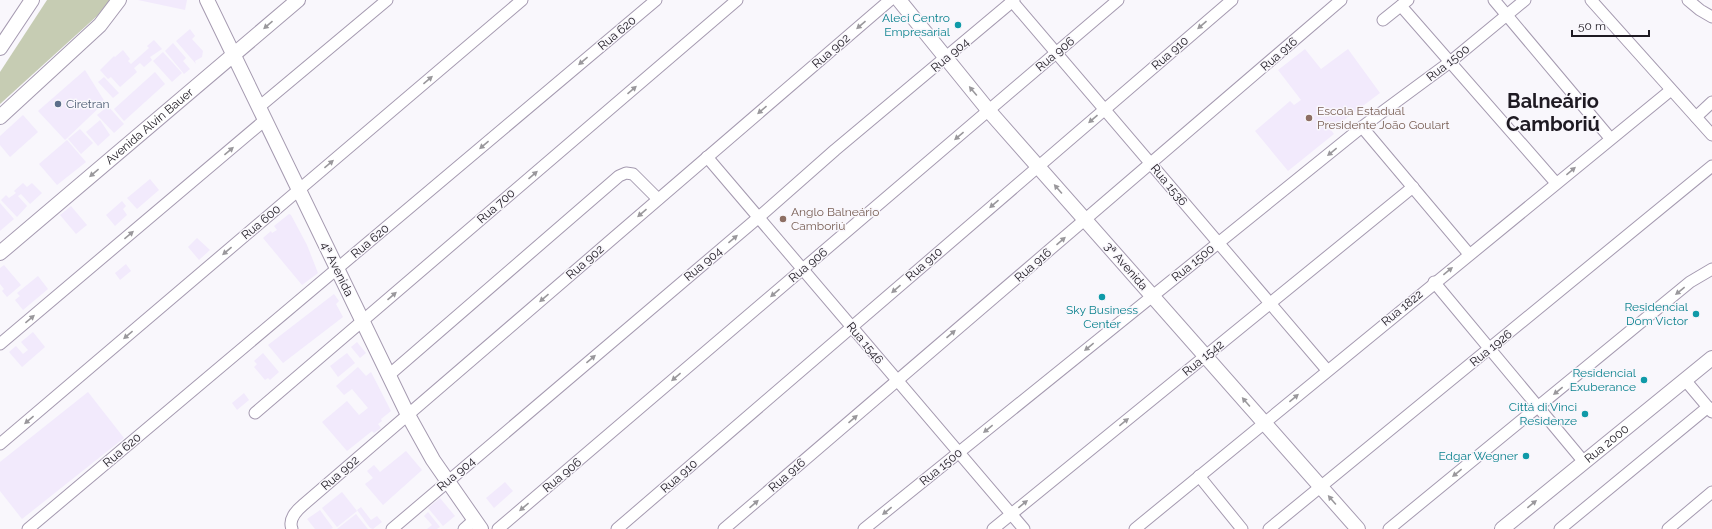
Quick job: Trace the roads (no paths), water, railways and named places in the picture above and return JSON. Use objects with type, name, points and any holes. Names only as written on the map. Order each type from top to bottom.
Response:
[{"type":"main road","points":[[0,48],[32,0]]},
{"type":"main road","points":[[0,117],[100,25],[119,0]]},
{"type":"main road","name":"4ª Avenida","points":[[207,0],[408,415],[473,526]]},
{"type":"main road","name":"Avenida Alvin Bauer","points":[[0,253],[298,0]]},
{"type":"main road","name":"3ª Avenida","points":[[899,0],[945,59],[989,111],[1358,529]]},
{"type":"main road","name":"Rua 2000","points":[[1502,529],[1712,358]]},
{"type":"street","points":[[0,344],[262,114],[387,0]]},
{"type":"street","name":"Rua 600","points":[[0,444],[522,0]]},
{"type":"street","name":"Rua 620","points":[[28,529],[656,0]]},
{"type":"street","name":"Rua 700","points":[[255,413],[738,0]]},
{"type":"street","name":"Rua 902","points":[[292,529],[290,525],[293,514],[303,505],[890,0]]},
{"type":"street","name":"Rua 906","points":[[498,529],[1118,0]]},
{"type":"street","name":"Rua 910","points":[[617,529],[1232,0]]},
{"type":"street","name":"Rua 916","points":[[724,529],[1341,0]]},
{"type":"street","points":[[1494,0],[1610,138]]},
{"type":"street","name":"Rua 1500","points":[[864,529],[1362,127],[1450,62],[1525,0]]},
{"type":"street","points":[[1591,0],[1712,135]]},
{"type":"street","points":[[1688,0],[1700,10],[1712,17]]},
{"type":"street","name":"Rua 904","points":[[392,529],[759,217],[835,150],[1013,1]]},
{"type":"street","name":"Rua 1536","points":[[1013,1],[1328,370]]},
{"type":"street","points":[[1383,20],[1404,3],[1450,62],[1556,183]]},
{"type":"street","name":"Rua 1822","points":[[1135,529],[1610,138],[1672,90]]},
{"type":"street","points":[[1696,117],[1712,102]]},
{"type":"street","points":[[1362,127],[1469,254]]},
{"type":"street","name":"Rua 1546","points":[[707,157],[1024,529]]},
{"type":"street","name":"Rua 1926","points":[[1269,529],[1712,166]]},
{"type":"street","points":[[389,375],[619,176],[626,173],[632,174],[658,199]]},
{"type":"street","name":"Rua 1542","points":[[993,529],[1413,187]]},
{"type":"street","points":[[1389,529],[1690,282],[1712,269]]},
{"type":"street","points":[[1434,282],[1584,462]]},
{"type":"street","points":[[1560,529],[1710,409],[1685,380]]},
{"type":"street","points":[[1199,476],[1242,529]]},
{"type":"street","points":[[1668,529],[1712,492]]},
{"type":"place","name":"Aleci Centro Empresarial","points":[[958,25]]},
{"type":"place","name":"Ciretran","points":[[58,104]]},
{"type":"place","name":"Escola Estadual Presidente João Goulart","points":[[1309,118]]},
{"type":"place","name":"Anglo Balneário Camboriú","points":[[783,219]]},
{"type":"place","name":"Sky Business Center","points":[[1102,297]]},
{"type":"place","name":"Residencial Dom Victor","points":[[1696,314]]},
{"type":"place","name":"Residencial Exuberance","points":[[1644,380]]},
{"type":"place","name":"Cittá di Vinci Residenze","points":[[1585,414]]},
{"type":"place","name":"Edgar Wegner","points":[[1526,456]]},
{"type":"district","name":"Balneário Camboriú","points":[[1553,112]]}]
